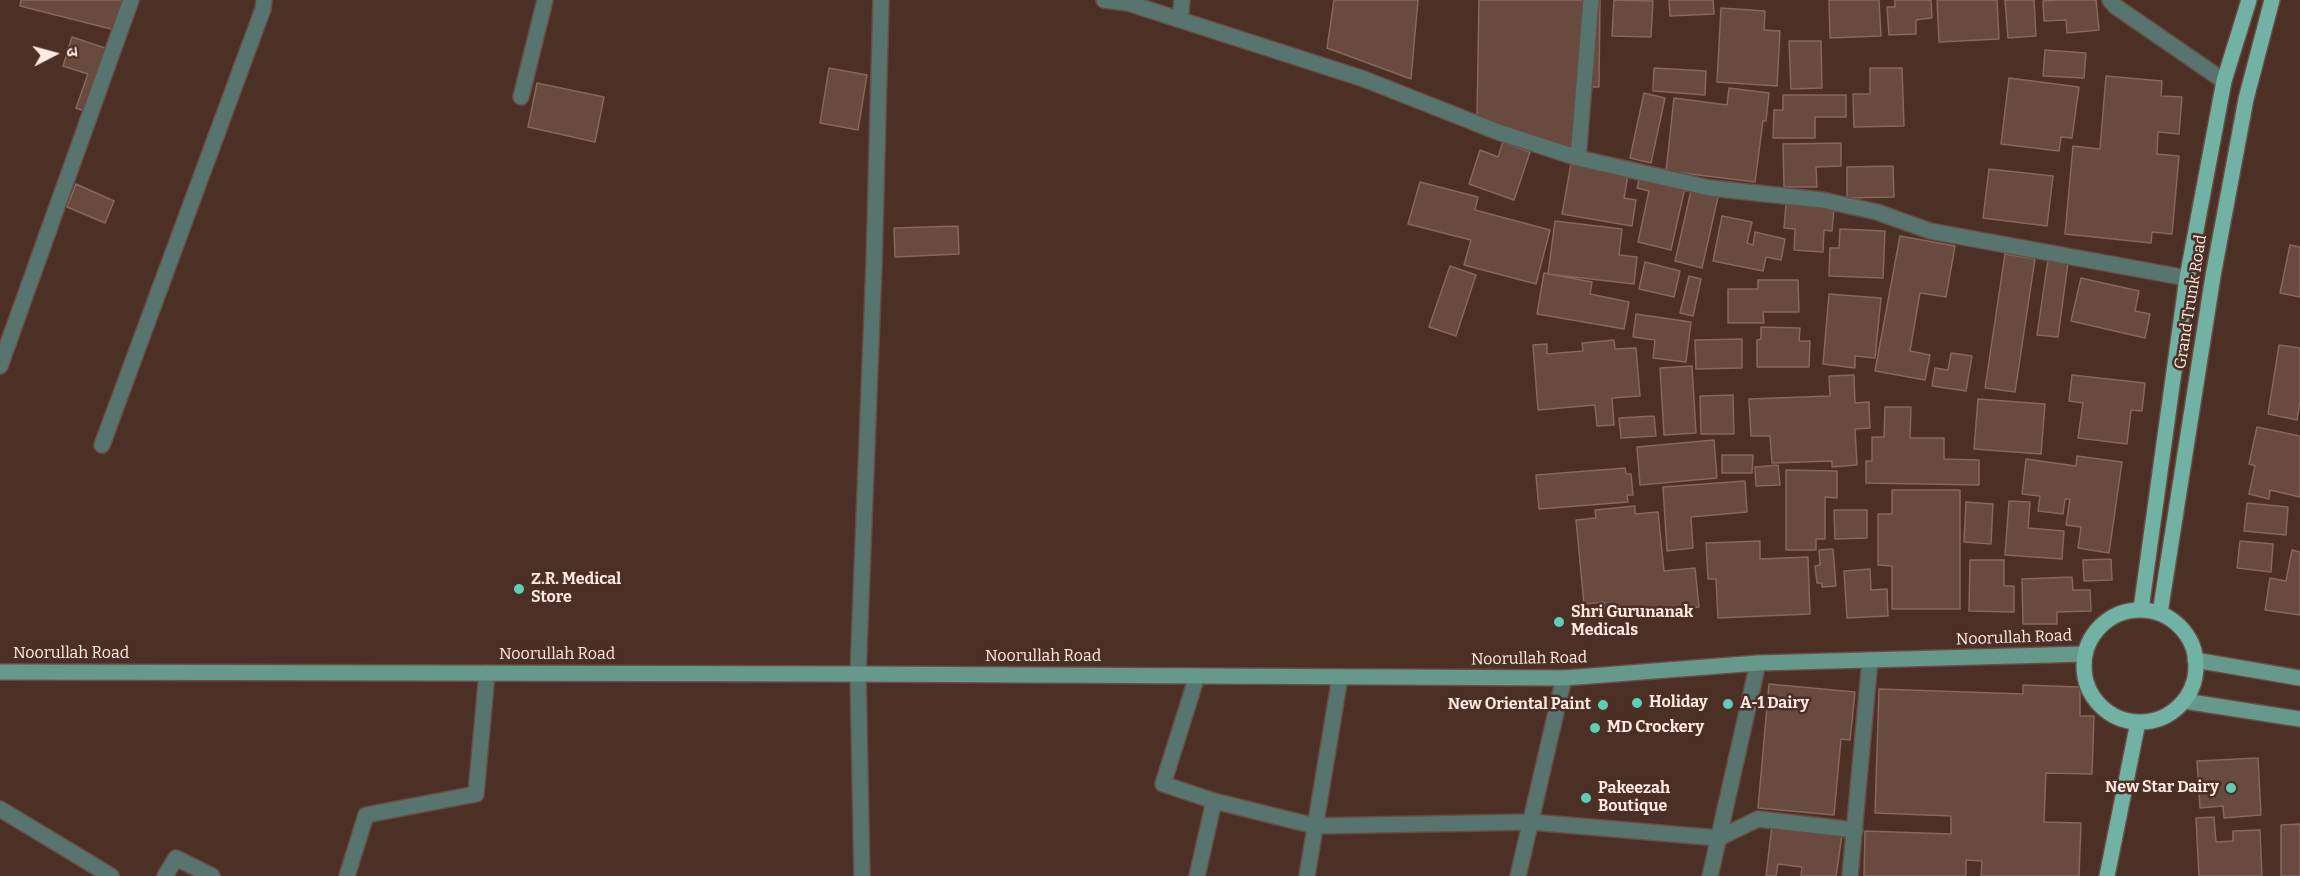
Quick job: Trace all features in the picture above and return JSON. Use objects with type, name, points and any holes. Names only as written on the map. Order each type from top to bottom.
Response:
[{"type":"main road","name":"Grand Trunk Road","points":[[2141,609],[2187,278],[2224,81],[2249,0]]},
{"type":"main road","name":"Grand Trunk Road","points":[[2160,613],[2212,276],[2246,99],[2272,0]]},
{"type":"main road","points":[[2141,609],[2160,613],[2174,621],[2184,632],[2192,645],[2196,674],[2184,700],[2171,713],[2155,720],[2138,722],[2119,717],[2102,707],[2091,692],[2085,674],[2085,654],[2093,636],[2105,622],[2122,613],[2141,609]]},
{"type":"main road","name":"Noorullah Road","points":[[0,672],[1564,678],[1758,663],[2085,654]]},
{"type":"main road","points":[[2195,660],[2300,678]]},
{"type":"main road","points":[[2184,700],[2300,719]]},
{"type":"main road","points":[[2107,876],[2138,722]]},
{"type":"street","points":[[0,366],[131,0]]},
{"type":"street","points":[[102,445],[263,9],[264,0]]},
{"type":"street","points":[[520,97],[545,0]]},
{"type":"street","points":[[862,876],[858,674],[874,264],[881,0]]},
{"type":"street","points":[[1104,0],[1128,3],[1364,79],[1498,132],[1578,158],[1710,188],[1822,200],[1877,212],[1930,231],[2187,278]]},
{"type":"street","points":[[1180,20],[1182,0]]},
{"type":"street","points":[[1578,158],[1591,0]]},
{"type":"street","points":[[2110,0],[2115,6],[2224,81]]},
{"type":"street","points":[[1850,876],[1870,660]]},
{"type":"street","points":[[1710,876],[1758,663]]},
{"type":"street","points":[[347,876],[366,815],[476,794],[488,673]]},
{"type":"street","points":[[1197,676],[1163,784],[1214,801],[1315,826],[1531,822],[1719,838],[1758,819],[1855,830]]},
{"type":"street","points":[[1307,876],[1340,677]]},
{"type":"street","points":[[1518,876],[1564,678]]},
{"type":"street","points":[[1197,876],[1214,801]]},
{"type":"street","points":[[0,809],[111,876]]},
{"type":"street","points":[[165,876],[176,858],[212,876]]},
{"type":"building","points":[[21,0],[126,0],[119,31],[20,6]]},
{"type":"building","points":[[1334,0],[1418,0],[1411,79],[1327,48]]},
{"type":"building","points":[[1479,0],[1600,0],[1599,87],[1589,87],[1578,152],[1526,136],[1477,116]]},
{"type":"building","points":[[1614,0],[1653,1],[1651,37],[1612,36]]},
{"type":"building","points":[[1669,0],[1713,0],[1714,14],[1670,16]]},
{"type":"building","points":[[1829,0],[1879,0],[1881,36],[1830,38]]},
{"type":"building","points":[[1895,0],[1931,0],[1932,18],[1916,20],[1916,34],[1889,35],[1887,7],[1895,7]]},
{"type":"building","points":[[1937,0],[1997,0],[1999,39],[1939,42]]},
{"type":"building","points":[[2005,0],[2034,0],[2036,36],[2008,38]]},
{"type":"building","points":[[2096,0],[2099,30],[2067,33],[2066,20],[2044,21],[2043,1]]},
{"type":"building","points":[[1721,8],[1765,11],[1764,30],[1780,31],[1777,86],[1717,82]]},
{"type":"building","points":[[72,37],[111,50],[89,113],[76,108],[88,74],[63,66]]},
{"type":"building","points":[[1789,41],[1821,41],[1822,88],[1791,89]]},
{"type":"building","points":[[2045,50],[2086,53],[2084,78],[2043,76]]},
{"type":"building","points":[[829,68],[867,75],[858,130],[820,123]]},
{"type":"building","points":[[1654,68],[1706,71],[1705,95],[1653,91]]},
{"type":"building","points":[[1870,68],[1902,68],[1904,126],[1854,127],[1853,94],[1870,94]]},
{"type":"building","points":[[2106,76],[2162,81],[2161,96],[2182,97],[2179,134],[2158,132],[2157,154],[2179,156],[2172,234],[2152,232],[2151,243],[2065,234],[2073,146],[2100,149]]},
{"type":"building","points":[[2009,78],[2079,87],[2072,138],[2061,137],[2059,151],[2001,144]]},
{"type":"building","points":[[537,83],[604,97],[595,142],[528,127]]},
{"type":"building","points":[[1729,88],[1769,93],[1755,182],[1666,171],[1674,98],[1727,105]]},
{"type":"building","points":[[1644,93],[1665,98],[1651,163],[1630,158]]},
{"type":"building","points":[[1783,95],[1846,95],[1846,117],[1815,117],[1815,138],[1773,138],[1774,110],[1783,110]]},
{"type":"building","points":[[1503,142],[1530,152],[1514,200],[1469,184],[1480,150],[1498,157]]},
{"type":"building","points":[[1841,143],[1841,166],[1816,167],[1817,187],[1784,187],[1783,144]]},
{"type":"building","points":[[1571,164],[1628,175],[1624,198],[1636,200],[1632,226],[1562,214]]},
{"type":"building","points":[[1893,166],[1894,197],[1847,198],[1847,167]]},
{"type":"building","points":[[1989,169],[2053,176],[2047,226],[1983,218]]},
{"type":"building","points":[[1640,177],[1685,187],[1671,250],[1638,242],[1649,191],[1637,188]]},
{"type":"building","points":[[1420,182],[1478,197],[1475,210],[1550,230],[1536,284],[1464,265],[1471,240],[1408,224]]},
{"type":"building","points":[[76,184],[114,201],[105,223],[67,207]]},
{"type":"building","points":[[1691,191],[1718,197],[1702,268],[1675,261]]},
{"type":"building","points":[[1786,204],[1834,208],[1832,231],[1824,230],[1823,252],[1794,250],[1795,229],[1784,228]]},
{"type":"building","points":[[1722,216],[1752,222],[1747,243],[1753,245],[1755,232],[1785,239],[1781,260],[1766,257],[1763,271],[1713,261]]},
{"type":"building","points":[[1555,221],[1622,229],[1619,255],[1637,257],[1634,284],[1548,274]]},
{"type":"building","points":[[958,226],[959,254],[895,257],[894,228]]},
{"type":"building","points":[[1840,229],[1885,231],[1883,278],[1829,276],[1830,248],[1839,248]]},
{"type":"building","points":[[1900,236],[1955,246],[1946,297],[1920,293],[1910,351],[1930,355],[1925,380],[1875,371]]},
{"type":"building","points":[[2290,245],[2300,247],[2300,297],[2280,293]]},
{"type":"building","points":[[2005,254],[2035,259],[2015,392],[1985,388]]},
{"type":"building","points":[[2048,260],[2068,263],[2058,337],[2037,335]]},
{"type":"building","points":[[1645,262],[1680,271],[1674,297],[1639,289]]},
{"type":"building","points":[[1450,266],[1476,275],[1456,336],[1429,327]]},
{"type":"building","points":[[1544,273],[1592,282],[1590,294],[1629,302],[1624,329],[1537,314]]},
{"type":"building","points":[[1689,276],[1701,279],[1693,316],[1680,313]]},
{"type":"building","points":[[2081,278],[2139,291],[2135,311],[2150,314],[2145,338],[2071,321]]},
{"type":"building","points":[[1758,280],[1798,280],[1799,312],[1763,312],[1764,323],[1728,323],[1728,289],[1758,289]]},
{"type":"building","points":[[1829,294],[1881,298],[1875,358],[1855,356],[1855,368],[1823,364]]},
{"type":"building","points":[[1636,314],[1691,322],[1686,362],[1653,358],[1655,340],[1633,337]]},
{"type":"building","points":[[1761,327],[1800,328],[1799,341],[1810,341],[1809,367],[1757,367],[1757,340],[1761,339]]},
{"type":"building","points":[[1742,339],[1742,368],[1696,369],[1695,340]]},
{"type":"building","points":[[1614,340],[1615,349],[1636,348],[1640,396],[1612,398],[1614,425],[1597,426],[1595,405],[1538,410],[1533,345],[1547,344],[1547,354],[1583,351],[1582,343]]},
{"type":"building","points":[[2279,345],[2300,348],[2300,401],[2297,420],[2268,414]]},
{"type":"building","points":[[1951,353],[1972,356],[1966,391],[1932,386],[1935,368],[1948,370]]},
{"type":"building","points":[[1692,366],[1696,433],[1664,435],[1660,368]]},
{"type":"building","points":[[1854,375],[1855,403],[1869,402],[1870,428],[1855,429],[1857,465],[1832,467],[1832,461],[1772,463],[1770,436],[1751,436],[1749,399],[1830,396],[1829,376]]},
{"type":"building","points":[[2072,375],[2145,383],[2142,411],[2131,410],[2127,444],[2078,438],[2083,403],[2069,401]]},
{"type":"building","points":[[1733,395],[1734,434],[1701,434],[1700,396]]},
{"type":"building","points":[[1978,399],[2045,404],[2041,454],[1974,449]]},
{"type":"building","points":[[1885,407],[1911,407],[1910,438],[1944,438],[1944,459],[1979,460],[1979,485],[1866,483],[1866,461],[1872,461],[1872,437],[1884,437]]},
{"type":"building","points":[[1654,416],[1656,436],[1621,438],[1619,418]]},
{"type":"building","points":[[2257,427],[2300,436],[2300,497],[2270,490],[2269,499],[2249,494],[2255,466],[2249,464]]},
{"type":"building","points":[[1714,440],[1717,478],[1640,485],[1637,447]]},
{"type":"building","points":[[1722,455],[1753,455],[1752,473],[1722,473]]},
{"type":"building","points":[[2077,456],[2122,462],[2109,553],[2078,548],[2081,527],[2066,525],[2070,499],[2065,499],[2063,514],[2038,511],[2040,496],[2022,494],[2026,459],[2076,466]]},
{"type":"building","points":[[1778,465],[1780,485],[1756,486],[1755,467]]},
{"type":"building","points":[[1625,468],[1626,474],[1631,474],[1633,495],[1627,495],[1628,502],[1539,509],[1536,475]]},
{"type":"building","points":[[1786,470],[1837,471],[1837,498],[1825,497],[1825,539],[1816,539],[1816,550],[1786,550]]},
{"type":"building","points":[[1745,481],[1747,512],[1691,517],[1693,548],[1667,551],[1663,487]]},
{"type":"building","points":[[1892,490],[1960,490],[1960,609],[1892,609],[1892,566],[1878,565],[1878,514],[1892,514]]},
{"type":"building","points":[[2009,501],[2030,502],[2028,528],[2064,531],[2062,559],[2005,555]]},
{"type":"building","points":[[1966,502],[1993,504],[1991,544],[1964,542]]},
{"type":"building","points":[[2247,503],[2288,507],[2286,535],[2244,531]]},
{"type":"building","points":[[1635,506],[1635,514],[1658,512],[1664,571],[1695,568],[1699,607],[1605,616],[1604,602],[1584,604],[1576,520],[1596,518],[1595,510]]},
{"type":"building","points":[[1834,510],[1867,510],[1867,538],[1835,539]]},
{"type":"building","points":[[1760,541],[1760,559],[1808,557],[1810,614],[1718,618],[1716,579],[1708,579],[1706,543]]},
{"type":"building","points":[[2240,541],[2273,544],[2271,572],[2237,568]]},
{"type":"building","points":[[1833,549],[1836,586],[1822,587],[1822,583],[1817,583],[1815,566],[1820,565],[1819,550]]},
{"type":"building","points":[[2292,550],[2300,552],[2300,615],[2265,610],[2270,578],[2286,581]]},
{"type":"building","points":[[2111,559],[2112,580],[2084,581],[2083,560]]},
{"type":"building","points":[[1970,560],[2004,560],[2004,586],[2014,586],[2014,612],[1969,611]]},
{"type":"building","points":[[1870,569],[1871,590],[1887,589],[1888,616],[1847,618],[1844,571]]},
{"type":"building","points":[[2072,577],[2073,590],[2090,590],[2091,611],[2057,612],[2057,624],[2023,624],[2022,579]]},
{"type":"building","points":[[1769,684],[1855,692],[1850,740],[1841,739],[1834,815],[1758,808]]},
{"type":"building","points":[[2023,685],[2080,687],[2080,716],[2094,716],[2092,774],[2046,773],[2044,822],[2081,823],[2079,876],[1981,876],[1982,861],[1966,860],[1966,876],[1864,876],[1865,831],[1951,834],[1951,816],[1875,813],[1879,689],[2023,694]]},
{"type":"building","points":[[2258,758],[2261,815],[2224,818],[2223,806],[2200,808],[2197,761]]},
{"type":"building","points":[[2214,817],[2216,842],[2233,841],[2233,831],[2260,830],[2262,876],[2199,876],[2196,818]]},
{"type":"building","points":[[2300,824],[2300,876],[2281,876],[2281,825]]},
{"type":"building","points":[[1772,825],[1842,835],[1836,876],[1801,876],[1802,867],[1778,864],[1776,876],[1766,876]]},
{"type":"place","name":"Z.R. Medical Store","points":[[519,589]]},
{"type":"place","name":"Shri Gurunanak Medicals","points":[[1559,622]]},
{"type":"place","name":"Holiday","points":[[1637,703]]},
{"type":"place","name":"A-1 Dairy","points":[[1728,704]]},
{"type":"place","name":"New Oriental Paint","points":[[1603,705]]},
{"type":"place","name":"MD Crockery","points":[[1595,728]]},
{"type":"place","name":"New Star Dairy","points":[[2231,788]]},
{"type":"place","name":"Pakeezah Boutique","points":[[1586,798]]}]
